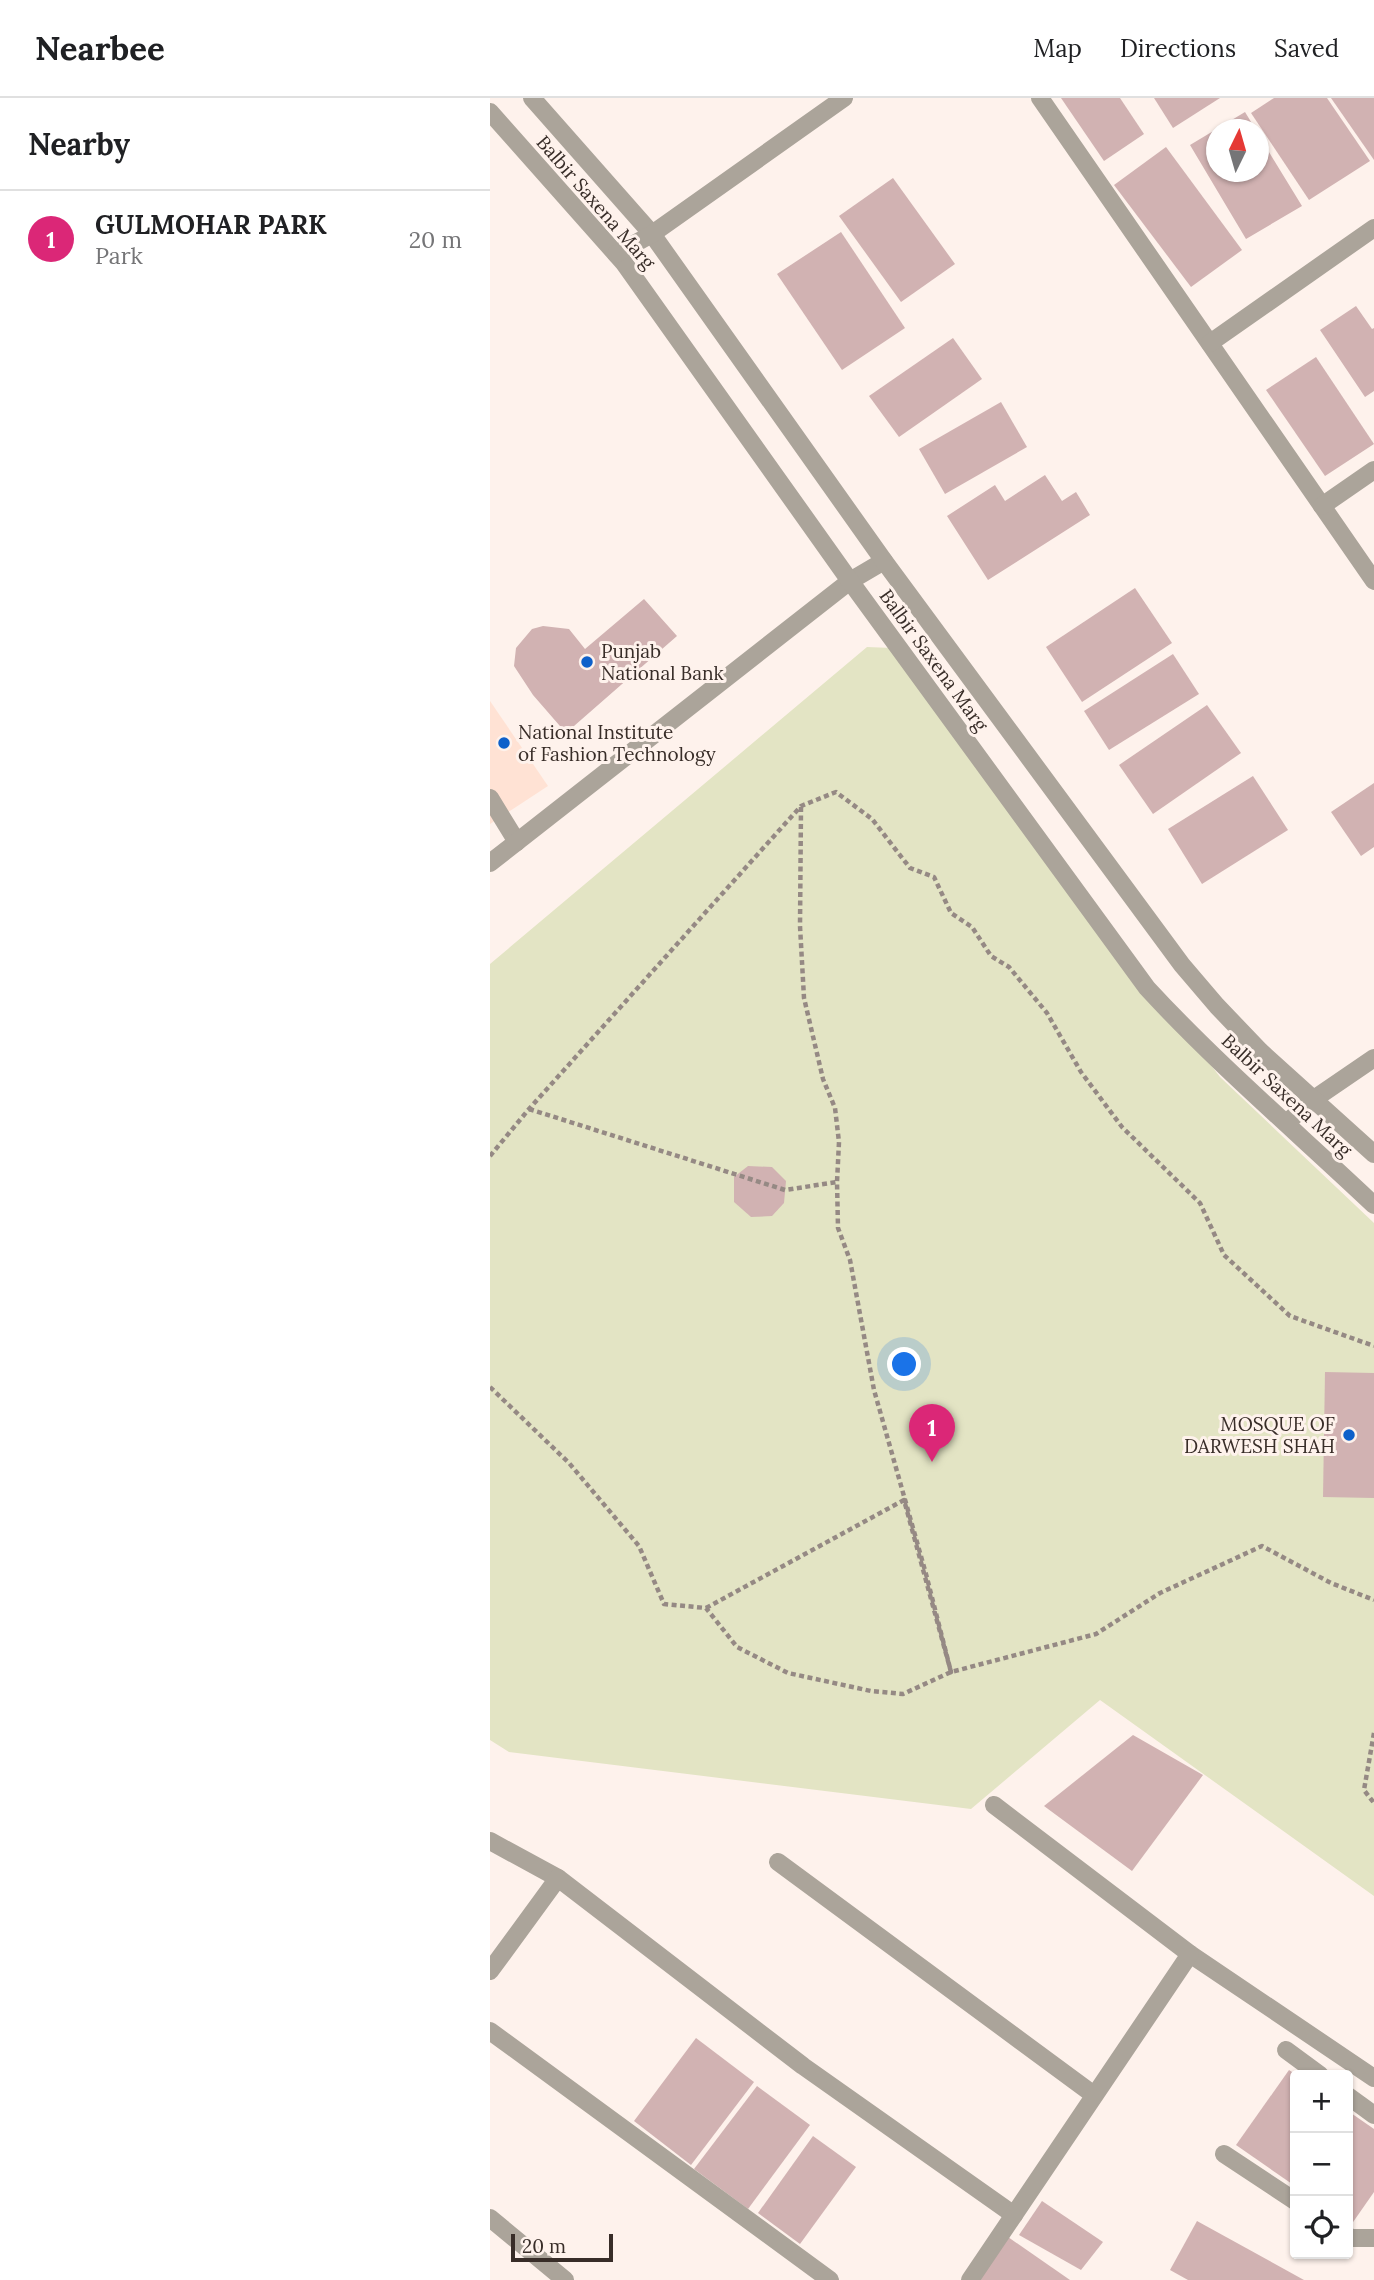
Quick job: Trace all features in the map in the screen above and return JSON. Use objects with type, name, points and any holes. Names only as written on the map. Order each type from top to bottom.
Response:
[{"type":"street","name":"Balbir Saxena Marg","points":[[532,98],[652,234],[884,561],[1182,965],[1260,1051],[1374,1154]]},
{"type":"street","points":[[616,254],[652,234],[844,98]]},
{"type":"street","points":[[1040,98],[1374,581]]},
{"type":"street","name":"Balbir Saxena Marg","points":[[490,112],[616,254],[1147,988],[1185,1030],[1374,1205]]},
{"type":"street","points":[[1210,343],[1374,228]]},
{"type":"street","points":[[1322,506],[1374,470]]},
{"type":"street","points":[[490,863],[850,581],[884,561]]},
{"type":"street","points":[[490,798],[517,842]]},
{"type":"street","points":[[1286,1123],[1314,1099],[1374,1058]]},
{"type":"street","points":[[994,1805],[1190,1954],[1374,2078]]},
{"type":"street","points":[[490,1841],[558,1878],[803,2066],[1014,2216]]},
{"type":"street","points":[[778,1862],[1094,2095]]},
{"type":"street","points":[[490,1971],[558,1878]]},
{"type":"street","points":[[970,2280],[1190,1954]]},
{"type":"street","points":[[490,2031],[830,2280]]},
{"type":"street","points":[[1286,2050],[1313,2070]]},
{"type":"street","points":[[1353,2100],[1374,2115]]},
{"type":"street","points":[[1224,2154],[1290,2198]]},
{"type":"street","points":[[490,2218],[565,2280]]},
{"type":"street","points":[[1353,2236],[1374,2238]]},
{"type":"path","points":[[490,1156],[801,806],[836,792],[872,819],[910,868],[934,877],[951,913],[972,927],[991,956],[1009,967],[1048,1013],[1081,1072],[1122,1127],[1200,1203],[1224,1255],[1290,1316],[1374,1346]]},
{"type":"path","points":[[801,806],[800,926],[804,998],[823,1079],[835,1108],[839,1142],[838,1228],[850,1260],[874,1390],[951,1672]]},
{"type":"path","points":[[529,1109],[786,1190],[837,1182]]},
{"type":"path","points":[[490,1387],[569,1463],[639,1546],[664,1604],[706,1608],[904,1500]]},
{"type":"path","points":[[706,1608],[737,1647],[788,1673],[871,1691],[903,1694],[951,1672],[1096,1634],[1160,1592],[1262,1546],[1331,1583],[1374,1600]]},
{"type":"path","points":[[1374,1733],[1364,1790],[1374,1803]]},
{"type":"shaded area","name":"National Institute of Fashion Technology","points":[[490,701],[548,786],[490,824]]},
{"type":"green space","points":[[867,647],[892,648],[1220,1077],[1374,1223],[1374,1896],[1100,1700],[971,1809],[509,1752],[490,1740],[490,964]]},
{"type":"building","points":[[1061,98],[1120,98],[1144,134],[1104,161]]},
{"type":"building","points":[[1154,98],[1220,98],[1173,128]]},
{"type":"building","points":[[1274,98],[1327,98],[1370,161],[1309,200],[1269,140],[1269,119],[1255,119],[1251,113]]},
{"type":"building","points":[[1331,98],[1374,98],[1374,160]]},
{"type":"building","points":[[1245,112],[1249,119],[1233,119]]},
{"type":"building","points":[[1206,135],[1206,172],[1190,145]]},
{"type":"building","points":[[1166,147],[1242,250],[1191,287],[1114,185]]},
{"type":"building","points":[[1269,152],[1302,206],[1246,239],[1212,182],[1269,182]]},
{"type":"building","points":[[893,178],[955,264],[901,302],[839,216]]},
{"type":"building","points":[[841,232],[905,328],[842,370],[777,274]]},
{"type":"building","points":[[1356,306],[1372,329],[1374,328],[1374,391],[1365,397],[1320,330]]},
{"type":"building","points":[[953,338],[982,379],[899,437],[869,396]]},
{"type":"building","points":[[1316,357],[1374,444],[1325,476],[1266,390]]},
{"type":"building","points":[[1001,402],[1027,447],[945,494],[919,449]]},
{"type":"building","points":[[1045,475],[1062,501],[1076,492],[1090,515],[988,580],[947,516],[995,485],[1005,501]]},
{"type":"building","points":[[1135,588],[1172,643],[1082,702],[1046,647]]},
{"type":"building","points":[[644,599],[677,636],[566,733],[533,695],[514,666],[516,648],[532,629],[543,626],[569,629],[585,649]]},
{"type":"building","points":[[1173,654],[1199,694],[1109,750],[1084,711]]},
{"type":"building","points":[[1207,705],[1241,753],[1153,814],[1119,765]]},
{"type":"building","points":[[1253,776],[1288,830],[1202,884],[1168,829]]},
{"type":"building","points":[[1374,783],[1374,847],[1361,856],[1331,812]]},
{"type":"building","points":[[748,1166],[772,1167],[786,1181],[784,1203],[772,1216],[751,1217],[734,1202],[734,1177]]},
{"type":"building","name":"MOSQUE OF DARWESH SHAH","points":[[1325,1372],[1374,1373],[1374,1498],[1323,1497]]},
{"type":"building","points":[[1133,1735],[1203,1775],[1132,1871],[1044,1806]]},
{"type":"building","points":[[696,2038],[754,2082],[691,2165],[634,2121]]},
{"type":"building","points":[[1289,2070],[1290,2071],[1290,2183],[1236,2145]]},
{"type":"building","points":[[757,2086],[810,2125],[748,2209],[694,2169]]},
{"type":"building","points":[[1353,2114],[1374,2129],[1374,2192],[1353,2222]]},
{"type":"building","points":[[813,2136],[856,2167],[800,2244],[758,2213]]},
{"type":"building","points":[[1042,2201],[1103,2242],[1081,2270],[1019,2235]]},
{"type":"building","points":[[1197,2221],[1304,2280],[1188,2280],[1170,2270]]},
{"type":"building","points":[[1008,2237],[1070,2280],[978,2280]]},
{"type":"place","name":"Punjab National Bank","points":[[587,662]]},
{"type":"place","name":"National Institute of Fashion Technology","points":[[504,743]]},
{"type":"place","name":"MOSQUE OF DARWESH SHAH","points":[[1349,1435]]},
{"type":"place","name":"GULMOHAR PARK","points":[[932,1462]]}]
